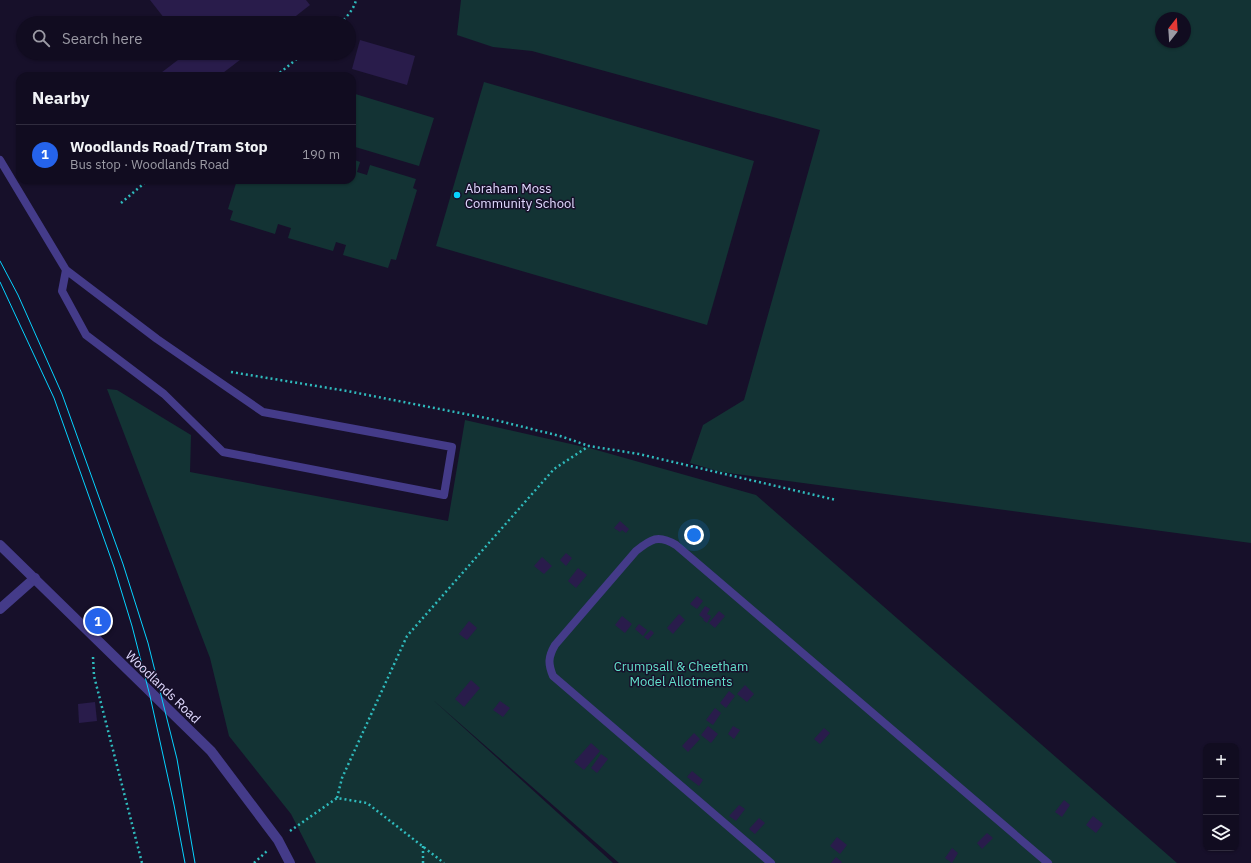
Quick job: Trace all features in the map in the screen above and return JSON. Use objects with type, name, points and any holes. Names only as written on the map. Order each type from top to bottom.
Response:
[{"type":"street","name":"Woodlands Road","points":[[0,545],[210,751],[278,840],[290,863]]},
{"type":"street","points":[[0,609],[34,578]]},
{"type":"lane","points":[[0,160],[66,270],[156,339],[263,412],[452,447],[444,495],[223,452],[164,394],[86,335],[62,290],[66,270]]},
{"type":"lane","points":[[771,863],[553,676],[550,669],[549,661],[551,652],[555,645],[636,551],[646,542],[656,538],[666,539],[676,545],[1048,863]]},
{"type":"path","points":[[348,16],[356,0]]},
{"type":"path","points":[[281,72],[295,60]]},
{"type":"path","points":[[121,203],[143,184]]},
{"type":"path","points":[[206,373],[233,372],[347,391],[491,419],[560,436],[589,446],[639,454],[836,500]]},
{"type":"path","points":[[278,840],[337,798],[342,778],[407,636],[554,469],[589,446]]},
{"type":"path","points":[[91,635],[94,676],[142,863]]},
{"type":"path","points":[[337,798],[367,802],[444,863]]},
{"type":"path","points":[[423,846],[423,863]]},
{"type":"green space","points":[[461,0],[1251,0],[1251,543],[721,472],[690,463],[703,425],[744,400],[820,130],[532,51],[493,47],[457,35]]},
{"type":"green space","points":[[484,82],[754,161],[707,325],[436,246]]},
{"type":"green space","points":[[356,94],[434,118],[419,166],[356,147]]},
{"type":"green space","points":[[356,160],[360,162],[357,172],[367,175],[370,165],[416,179],[413,188],[417,190],[396,260],[391,259],[388,268],[343,255],[346,245],[336,242],[333,251],[288,238],[291,228],[278,224],[275,234],[230,220],[233,211],[228,209],[236,184],[356,184]]},
{"type":"green space","name":"Crumpsall & Cheetham Model Allotments","points":[[107,389],[117,390],[191,435],[190,472],[448,521],[465,420],[593,449],[756,495],[1177,863],[619,863],[432,699],[613,863],[316,863],[291,814],[229,736],[210,658]]},
{"type":"building","points":[[150,0],[306,0],[310,5],[296,16],[163,16]]},
{"type":"building","points":[[360,40],[415,56],[407,85],[352,69],[354,60],[356,60]]},
{"type":"building","points":[[178,60],[240,60],[224,72],[162,72]]},
{"type":"building","points":[[620,521],[629,529],[626,533],[622,530],[620,532],[614,528]]},
{"type":"building","points":[[566,553],[572,558],[566,566],[560,560]]},
{"type":"building","points":[[542,557],[552,566],[544,574],[534,566]]},
{"type":"building","points":[[578,568],[587,575],[576,588],[568,581]]},
{"type":"building","points":[[697,596],[703,601],[697,609],[690,604]]},
{"type":"building","points":[[705,606],[710,609],[707,614],[711,616],[707,623],[699,615]]},
{"type":"building","points":[[719,611],[725,616],[715,628],[709,623]]},
{"type":"building","points":[[679,614],[685,620],[673,634],[667,628]]},
{"type":"building","points":[[622,616],[632,624],[625,633],[615,625]]},
{"type":"building","points":[[469,621],[477,628],[467,640],[459,634]]},
{"type":"building","points":[[639,624],[647,630],[643,636],[635,629]]},
{"type":"building","points":[[651,630],[654,633],[648,640],[644,637]]},
{"type":"building","points":[[471,680],[480,688],[464,707],[455,699]]},
{"type":"building","points":[[745,685],[754,694],[747,702],[737,694]]},
{"type":"building","points":[[729,691],[735,696],[726,708],[720,703]]},
{"type":"building","points":[[500,701],[510,708],[503,717],[493,710]]},
{"type":"building","points":[[95,702],[97,721],[79,723],[78,704]]},
{"type":"building","points":[[715,708],[721,713],[713,725],[706,720]]},
{"type":"building","points":[[708,726],[718,734],[711,743],[701,735]]},
{"type":"building","points":[[733,726],[740,730],[734,739],[728,734]]},
{"type":"building","points":[[824,728],[830,733],[820,744],[814,739]]},
{"type":"building","points":[[694,733],[700,739],[688,752],[682,746]]},
{"type":"building","points":[[591,743],[600,751],[584,770],[574,762]]},
{"type":"building","points":[[601,754],[608,759],[597,773],[591,768]]},
{"type":"building","points":[[692,771],[703,780],[699,786],[687,777]]},
{"type":"building","points":[[1064,800],[1070,805],[1062,817],[1055,812]]},
{"type":"building","points":[[739,805],[745,809],[736,821],[729,816]]},
{"type":"building","points":[[1093,816],[1103,824],[1096,833],[1086,825]]},
{"type":"building","points":[[759,818],[765,823],[755,834],[749,829]]},
{"type":"building","points":[[987,833],[993,838],[982,849],[977,843]]},
{"type":"building","points":[[837,837],[847,845],[840,854],[830,846]]},
{"type":"building","points":[[952,848],[958,853],[952,863],[945,858]]},
{"type":"building","points":[[836,857],[842,862],[831,863]]},
{"type":"tram line","points":[[0,261],[18,295],[62,394],[123,564],[148,643],[177,759],[195,863]]},
{"type":"tram line","points":[[0,282],[54,398],[114,567],[132,626],[150,696],[185,863]]},
{"type":"place","name":"Abraham Moss Community School","points":[[457,195]]},
{"type":"place","name":"Woodlands Road/Tram Stop","points":[[98,621]]}]
